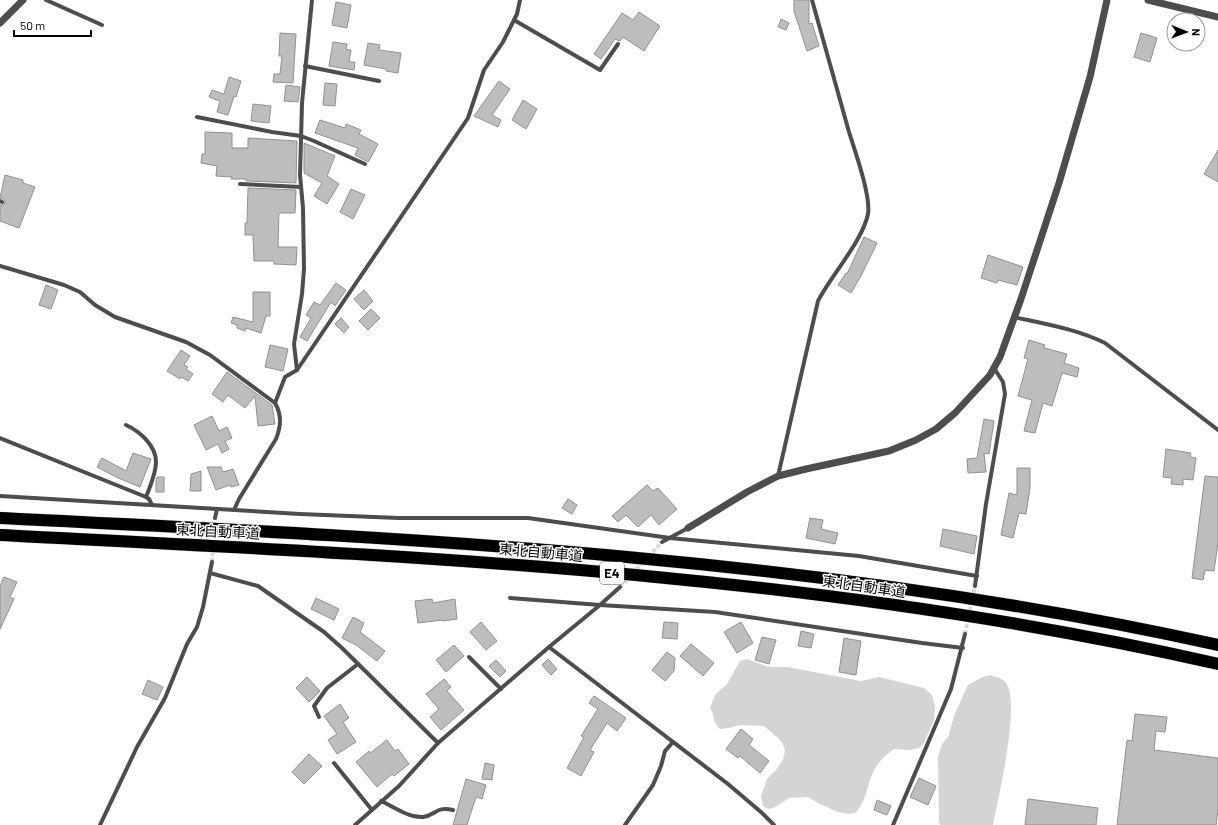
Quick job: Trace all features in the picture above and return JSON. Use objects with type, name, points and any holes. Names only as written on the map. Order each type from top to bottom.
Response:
[{"type":"highway","name":"東北自動車道","points":[[0,518],[468,543],[731,567],[868,583],[957,596],[1088,618],[1218,645]]},
{"type":"highway","name":"東北自動車道","points":[[0,535],[366,554],[551,568],[728,584],[867,601],[1084,635],[1218,664]]},
{"type":"street","points":[[0,23],[23,0]]},
{"type":"street","points":[[46,0],[102,25]]},
{"type":"street","points":[[297,370],[294,344],[302,294],[304,269],[304,213],[301,187],[301,136],[305,66],[312,0]]},
{"type":"street","points":[[275,403],[285,377],[297,370],[468,118],[484,70],[503,42],[517,14],[520,0]]},
{"type":"street","points":[[778,476],[818,301],[856,242],[868,214],[868,204],[858,160],[812,0]]},
{"type":"street","points":[[662,542],[747,492],[778,476],[889,451],[916,440],[936,429],[955,413],[990,375],[1000,356],[1059,183],[1090,77],[1107,0]]},
{"type":"street","points":[[1148,0],[1218,17]]},
{"type":"street","points":[[514,20],[600,70],[618,44]]},
{"type":"street","points":[[305,66],[379,81]]},
{"type":"street","points":[[197,117],[272,132],[301,136],[365,164]]},
{"type":"street","points":[[240,184],[301,187]]},
{"type":"street","points":[[0,266],[64,285],[80,292],[95,305],[115,317],[186,342],[210,355],[275,403],[280,413],[280,429],[276,439],[239,499],[234,510]]},
{"type":"street","points":[[1014,317],[1091,335],[1105,342],[1218,430]]},
{"type":"street","points":[[975,586],[986,504],[1005,394],[1003,382],[994,368]]},
{"type":"street","points":[[126,425],[144,437],[153,450],[156,461],[154,475],[146,497]]},
{"type":"street","points":[[0,438],[146,497],[152,505]]},
{"type":"street","points":[[0,496],[399,518],[528,518],[670,538],[859,556],[977,576]]},
{"type":"street","points":[[215,518],[216,509]]},
{"type":"street","points":[[100,825],[137,747],[165,698],[186,644],[197,627],[203,607],[212,562]]},
{"type":"street","points":[[210,573],[258,586],[324,632],[438,743]]},
{"type":"street","points":[[355,825],[399,786],[438,743],[620,587]]},
{"type":"street","points":[[510,598],[715,612],[922,644],[963,648]]},
{"type":"street","points":[[893,825],[951,688],[963,648],[965,634]]},
{"type":"street","points":[[549,647],[728,784],[774,825]]},
{"type":"street","points":[[469,657],[501,689]]},
{"type":"street","points":[[319,717],[314,706],[327,688],[358,664]]},
{"type":"street","points":[[625,825],[653,785],[661,766],[665,751],[673,742]]},
{"type":"street","points":[[334,763],[372,810]]},
{"type":"street","points":[[381,801],[413,816],[424,817],[444,808],[453,810]]},
{"type":"shaded area","points":[[747,659],[769,667],[788,667],[861,681],[879,677],[924,688],[932,695],[935,708],[934,720],[923,745],[919,748],[910,750],[894,749],[881,760],[874,771],[859,809],[855,813],[849,814],[838,812],[808,797],[789,798],[769,809],[763,806],[761,796],[767,779],[783,760],[785,751],[783,744],[764,726],[740,725],[720,729],[716,724],[710,708],[715,695],[727,684],[740,661]]},
{"type":"shaded area","points":[[990,675],[1005,681],[1010,693],[1011,709],[1007,751],[993,825],[940,825],[938,756],[942,744],[948,737],[955,713],[968,685]]},
{"type":"building","points":[[794,0],[809,0],[809,24],[812,23],[819,46],[807,51],[794,11]]},
{"type":"building","points":[[336,2],[351,5],[347,28],[332,25]]},
{"type":"building","points":[[639,12],[660,26],[644,51],[623,37],[620,41],[615,39],[601,59],[594,54],[622,13],[633,20]]},
{"type":"building","points":[[781,19],[789,23],[786,30],[778,27]]},
{"type":"building","points":[[280,33],[296,34],[293,83],[273,82],[274,74],[280,74],[282,56],[279,56]]},
{"type":"building","points":[[1141,33],[1157,38],[1150,62],[1134,57]]},
{"type":"building","points":[[333,42],[347,44],[346,49],[351,50],[349,62],[355,62],[354,70],[329,66]]},
{"type":"building","points":[[368,43],[380,45],[379,50],[401,53],[398,73],[364,65]]},
{"type":"building","points":[[229,77],[241,81],[228,115],[217,112],[220,101],[209,97],[212,90],[224,94]]},
{"type":"building","points":[[499,81],[510,89],[492,115],[501,120],[498,127],[474,116]]},
{"type":"building","points":[[325,83],[337,84],[335,106],[323,105]]},
{"type":"building","points":[[286,85],[300,87],[298,102],[284,101]]},
{"type":"building","points":[[523,100],[537,109],[526,129],[512,120]]},
{"type":"building","points":[[253,104],[271,106],[269,123],[251,121]]},
{"type":"building","points":[[320,120],[345,128],[346,124],[361,130],[359,134],[378,144],[368,162],[355,155],[358,148],[315,133]]},
{"type":"building","points":[[205,132],[232,133],[232,148],[248,148],[248,138],[297,141],[296,183],[246,181],[246,179],[231,179],[232,177],[216,176],[217,166],[201,163],[202,154],[205,154]]},
{"type":"building","points":[[304,143],[335,156],[327,176],[339,184],[327,204],[314,196],[322,183],[304,173]]},
{"type":"building","points":[[1218,150],[1218,182],[1204,174]]},
{"type":"building","points":[[5,175],[23,180],[23,183],[35,187],[19,228],[0,221],[0,205],[4,205],[5,202],[4,199],[0,198]]},
{"type":"building","points":[[248,188],[296,190],[295,213],[279,213],[278,247],[297,247],[296,265],[274,264],[274,261],[254,261],[253,235],[245,235],[245,223],[247,223]]},
{"type":"building","points":[[351,189],[365,195],[353,219],[340,212]]},
{"type":"building","points":[[864,237],[877,243],[851,293],[838,285],[846,273],[847,274]]},
{"type":"building","points":[[988,255],[1023,267],[1017,285],[998,280],[997,283],[981,278]]},
{"type":"building","points":[[336,283],[346,290],[335,306],[331,302],[307,341],[300,337],[311,318],[306,315],[314,302],[320,305]]},
{"type":"building","points":[[46,285],[58,290],[51,309],[39,305]]},
{"type":"building","points":[[364,290],[373,301],[364,310],[354,299]]},
{"type":"building","points":[[253,292],[270,292],[270,316],[266,316],[261,333],[246,328],[245,331],[237,328],[237,325],[231,323],[233,317],[253,322]]},
{"type":"building","points":[[371,309],[380,318],[368,330],[359,321]]},
{"type":"building","points":[[341,318],[349,327],[344,333],[335,324]]},
{"type":"building","points":[[1029,340],[1045,345],[1044,348],[1067,354],[1064,363],[1079,368],[1077,377],[1062,373],[1052,406],[1043,403],[1035,433],[1024,431],[1032,400],[1018,396],[1028,359],[1024,358]]},
{"type":"building","points":[[270,345],[288,349],[283,371],[265,367]]},
{"type":"building","points":[[181,350],[190,356],[184,365],[188,367],[186,369],[193,374],[188,381],[181,377],[180,379],[167,371]]},
{"type":"building","points":[[227,372],[272,405],[275,424],[258,426],[255,396],[245,408],[228,395],[223,402],[212,394]]},
{"type":"building","points":[[212,416],[219,431],[227,427],[232,438],[225,441],[229,449],[222,453],[218,444],[206,450],[194,425]]},
{"type":"building","points":[[984,419],[994,421],[989,454],[984,453],[986,472],[968,473],[967,459],[977,458]]},
{"type":"building","points":[[1166,449],[1191,453],[1190,457],[1196,458],[1193,480],[1183,479],[1183,485],[1171,484],[1172,478],[1163,477]]},
{"type":"building","points":[[133,453],[151,459],[140,487],[97,467],[102,458],[126,471]]},
{"type":"building","points":[[207,467],[221,467],[223,472],[233,469],[239,485],[231,487],[230,485],[216,490]]},
{"type":"building","points":[[1017,468],[1030,468],[1030,488],[1026,514],[1019,513],[1013,538],[1001,535],[1009,493],[1017,495]]},
{"type":"building","points":[[201,471],[201,491],[190,491],[191,474]]},
{"type":"building","points":[[1205,476],[1218,477],[1218,543],[1214,571],[1205,570],[1203,580],[1192,578]]},
{"type":"building","points":[[157,477],[164,477],[164,492],[156,492]]},
{"type":"building","points":[[647,485],[653,491],[658,488],[677,509],[659,525],[651,515],[638,527],[626,515],[618,522],[612,516]]},
{"type":"building","points":[[568,499],[577,505],[572,514],[562,508]]},
{"type":"building","points":[[810,518],[823,520],[821,529],[838,533],[835,544],[806,538]]},
{"type":"building","points":[[943,529],[977,536],[974,554],[940,546]]},
{"type":"building","points":[[4,577],[17,582],[10,597],[14,599],[0,629],[0,586]]},
{"type":"building","points":[[316,598],[339,609],[334,620],[311,609]]},
{"type":"building","points":[[432,599],[433,603],[455,599],[457,619],[418,623],[415,601]]},
{"type":"building","points":[[353,617],[364,623],[360,632],[385,651],[377,661],[356,645],[342,638]]},
{"type":"building","points":[[481,622],[497,641],[486,650],[470,632]]},
{"type":"building","points":[[664,622],[678,623],[677,639],[662,638]]},
{"type":"building","points":[[741,622],[753,643],[737,653],[724,632]]},
{"type":"building","points":[[801,631],[814,634],[811,648],[798,646]]},
{"type":"building","points":[[762,637],[776,640],[769,664],[755,660]]},
{"type":"building","points":[[844,638],[861,641],[856,675],[839,672]]},
{"type":"building","points":[[691,644],[714,663],[703,676],[680,656]]},
{"type":"building","points":[[454,645],[464,656],[446,672],[436,660]]},
{"type":"building","points":[[667,652],[675,658],[674,671],[665,681],[652,670]]},
{"type":"building","points":[[548,659],[557,669],[551,675],[542,665]]},
{"type":"building","points":[[496,660],[506,671],[500,677],[489,666]]},
{"type":"building","points":[[307,677],[320,691],[309,702],[296,688]]},
{"type":"building","points":[[444,679],[451,687],[447,691],[464,710],[441,730],[430,717],[439,709],[426,694]]},
{"type":"building","points":[[148,680],[163,687],[157,700],[142,694]]},
{"type":"building","points":[[594,696],[626,718],[617,731],[607,723],[590,750],[594,752],[581,776],[567,768],[584,737],[581,736],[598,709],[589,703]]},
{"type":"building","points":[[340,704],[349,718],[343,722],[356,742],[337,754],[328,740],[337,734],[324,716]]},
{"type":"building","points":[[1135,714],[1167,717],[1165,732],[1156,731],[1154,750],[1218,758],[1218,811],[1216,825],[1117,825],[1127,740],[1132,741]]},
{"type":"building","points":[[741,729],[753,739],[749,745],[769,761],[760,773],[740,756],[738,758],[726,749]]},
{"type":"building","points":[[387,740],[395,751],[398,749],[409,764],[394,776],[392,774],[377,787],[356,762],[369,751],[370,753]]},
{"type":"building","points":[[309,754],[322,766],[304,784],[292,772]]},
{"type":"building","points":[[485,763],[494,765],[492,780],[482,779]]},
{"type":"building","points":[[919,778],[936,786],[928,805],[910,797]]},
{"type":"building","points":[[466,779],[486,785],[482,799],[476,797],[467,825],[453,825]]},
{"type":"building","points":[[1028,799],[1098,808],[1096,825],[1025,825]]},
{"type":"building","points":[[877,800],[891,806],[887,815],[874,810]]},
{"type":"tunnel","points":[[212,562],[215,518]]},
{"type":"tunnel","points":[[620,587],[662,542]]},
{"type":"tunnel","points":[[965,634],[975,586]]}]
